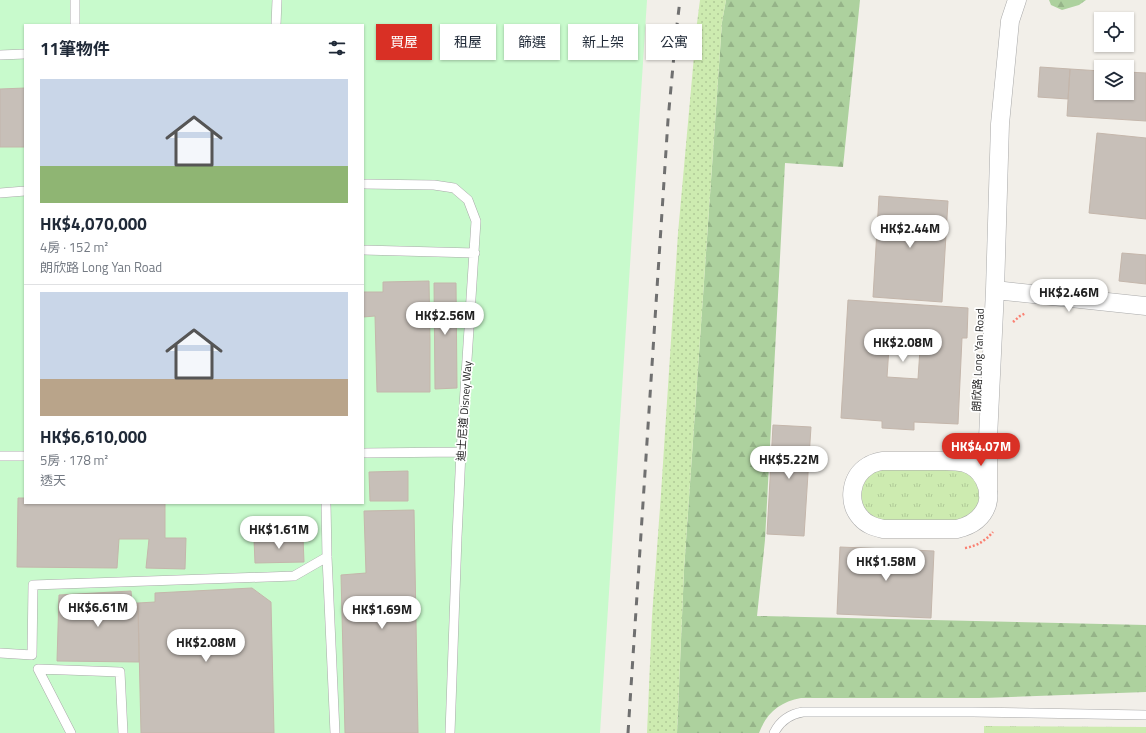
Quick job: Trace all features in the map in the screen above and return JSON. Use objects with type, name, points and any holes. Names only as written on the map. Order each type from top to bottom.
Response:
[{"type":"street","name":"朗欣路 Long Yan Road","points":[[988,496],[988,438],[995,290],[1000,124],[1010,21],[1017,0]]},
{"type":"street","points":[[995,290],[1146,306]]},
{"type":"street","points":[[952,461],[963,459],[978,451],[988,438]]},
{"type":"street","points":[[882,461],[952,461],[966,463],[973,467],[978,471],[985,482],[988,496],[987,505],[976,522],[957,529],[883,529],[867,523],[857,512],[853,503],[852,492],[854,482],[866,466],[882,461]]},
{"type":"lane","points":[[75,0],[75,24]]},
{"type":"lane","points":[[276,24],[277,0]]},
{"type":"lane","points":[[0,55],[24,54]]},
{"type":"lane","name":"迪士尼道 Disney Way","points":[[364,184],[434,185],[454,188],[468,200],[476,221],[456,545],[450,733]]},
{"type":"lane","points":[[0,192],[24,191]]},
{"type":"lane","points":[[364,250],[475,253]]},
{"type":"lane","points":[[364,453],[461,452]]},
{"type":"lane","points":[[0,456],[24,456]]},
{"type":"lane","points":[[326,504],[335,733]]},
{"type":"lane","points":[[71,733],[32,655],[33,585],[294,576],[327,557]]},
{"type":"lane","points":[[0,653],[32,655]]},
{"type":"lane","points":[[38,669],[120,672],[123,733]]},
{"type":"lane","points":[[774,733],[778,725],[789,716],[803,712],[973,712],[1146,715]]},
{"type":"path","points":[[1012,323],[1020,316]]},
{"type":"path","points":[[960,548],[983,542],[989,537],[996,527]]},
{"type":"green space","points":[[0,0],[647,0],[600,733],[0,733]]},
{"type":"green space","points":[[700,0],[726,0],[722,22],[684,570],[677,733],[647,733],[652,616],[678,233],[694,60],[702,60],[702,24],[697,23]]},
{"type":"green space","points":[[726,0],[860,0],[843,167],[785,163],[765,540],[757,616],[1146,625],[1146,692],[984,698],[801,698],[787,702],[775,709],[766,719],[759,733],[677,733],[684,570],[722,22]]},
{"type":"green space","points":[[1049,0],[1086,0],[1079,5],[1062,10],[1051,5]]},
{"type":"green space","points":[[875,467],[955,467],[971,472],[982,494],[977,510],[964,520],[883,523],[861,510],[858,485]]},
{"type":"green space","points":[[984,726],[1146,727],[1146,733],[984,733]]},
{"type":"building","points":[[1040,67],[1070,69],[1068,99],[1038,97]]},
{"type":"building","points":[[1070,69],[1094,71],[1094,100],[1134,100],[1134,72],[1146,73],[1146,121],[1067,116]]},
{"type":"building","points":[[24,88],[24,147],[0,147],[0,89]]},
{"type":"building","points":[[1097,133],[1146,138],[1146,219],[1089,213]]},
{"type":"building","points":[[879,196],[948,201],[942,302],[873,297]]},
{"type":"building","points":[[1122,253],[1146,255],[1146,284],[1119,281]]},
{"type":"building","points":[[429,281],[430,392],[377,392],[375,316],[364,317],[364,292],[383,292],[383,282]]},
{"type":"building","points":[[434,283],[456,283],[457,388],[435,389]]},
{"type":"building","points":[[848,300],[968,308],[967,338],[962,338],[958,424],[914,422],[914,430],[882,428],[882,421],[841,418]],"holes":[[[889,347],[920,349],[918,379],[887,377]]]},
{"type":"building","points":[[773,425],[811,427],[804,536],[767,534]]},
{"type":"building","points":[[408,471],[408,501],[370,501],[369,472]]},
{"type":"building","points":[[18,498],[24,498],[24,504],[165,504],[165,538],[186,538],[185,569],[146,568],[149,539],[119,539],[117,568],[17,567]]},
{"type":"building","points":[[414,510],[418,733],[345,733],[341,575],[366,573],[364,511]]},
{"type":"building","points":[[303,538],[304,562],[255,563],[254,539]]},
{"type":"building","points":[[840,547],[934,551],[931,618],[837,614]]},
{"type":"building","points":[[252,588],[271,602],[274,733],[141,733],[138,603],[155,602],[155,593]]},
{"type":"building","points":[[131,591],[132,603],[138,603],[139,662],[57,661],[59,595]]},
{"type":"railway","points":[[628,733],[668,120],[680,0]]}]
